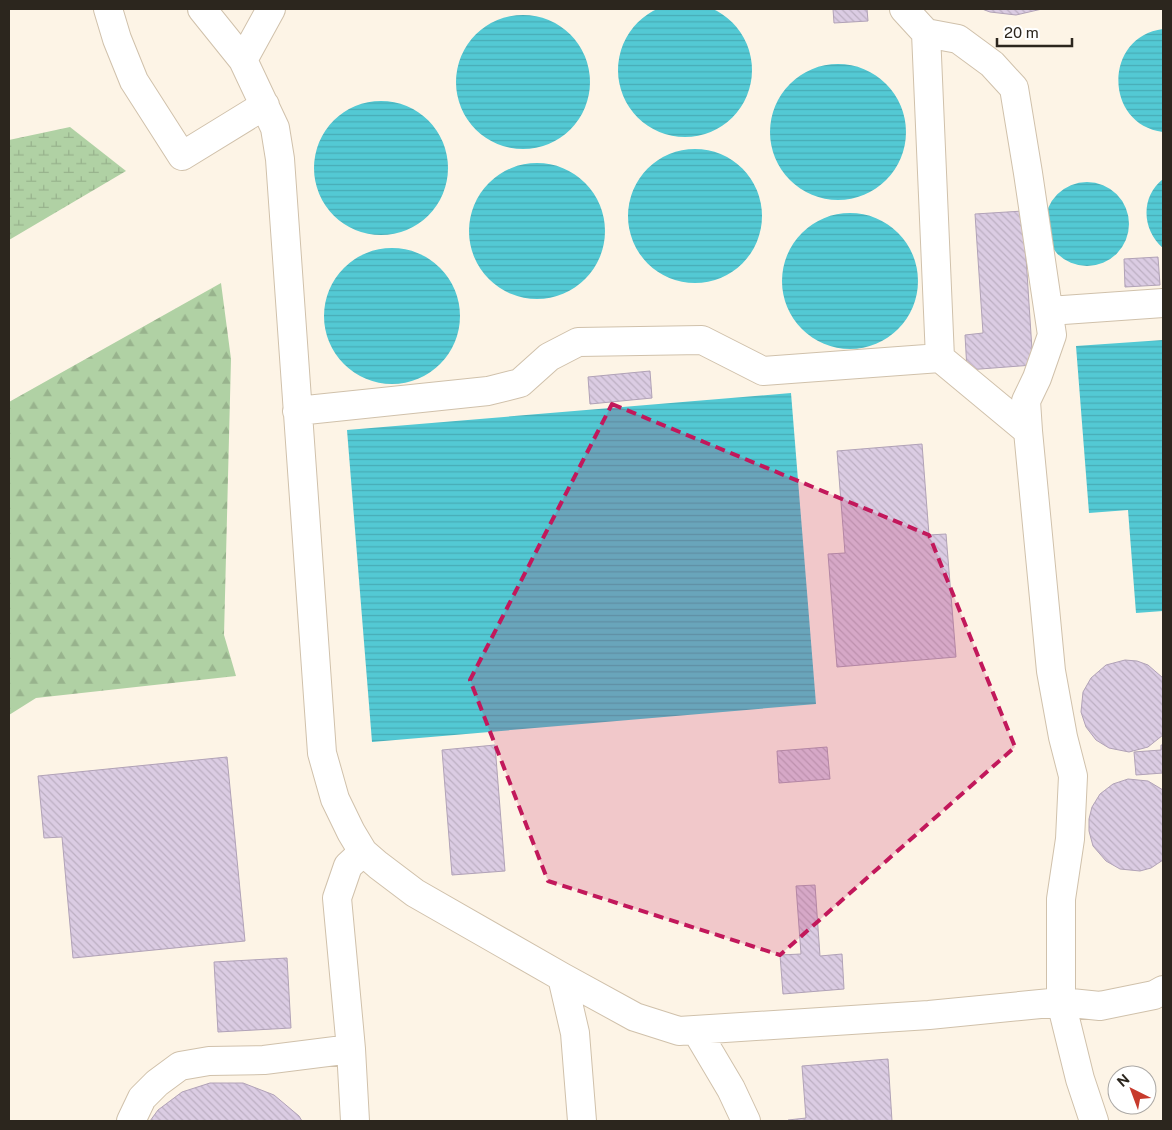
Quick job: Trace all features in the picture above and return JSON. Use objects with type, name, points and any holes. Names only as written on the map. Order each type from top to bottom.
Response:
[{"type":"lane","points":[[108,9],[117,39],[134,81],[182,156],[265,105]]},
{"type":"lane","points":[[202,9],[243,60],[275,128],[280,159],[322,753],[335,799],[363,852],[415,893],[562,977],[635,1017],[679,1031],[929,1015],[1061,1002],[1100,1006],[1154,995],[1163,990]]},
{"type":"lane","points":[[243,60],[271,9]]},
{"type":"lane","points":[[904,9],[926,33],[958,39],[992,64],[1014,88],[1050,311],[1052,335],[1037,378],[1026,401],[1051,672],[1073,776],[1070,839],[1061,899],[1061,1002],[1080,1079],[1094,1121]]},
{"type":"lane","points":[[926,33],[940,358]]},
{"type":"lane","points":[[1050,311],[1163,303]]},
{"type":"lane","points":[[297,411],[488,391],[520,383],[548,357],[578,342],[702,340],[763,371],[940,358],[1028,431]]},
{"type":"lane","points":[[355,1121],[351,1049],[337,898],[348,866],[363,852]]},
{"type":"lane","points":[[562,977],[575,1033],[582,1121]]},
{"type":"lane","points":[[696,1030],[731,1089],[746,1121]]},
{"type":"lane","points":[[131,1121],[142,1098],[157,1083],[180,1066],[209,1060],[264,1060],[351,1049]]},
{"type":"highlighted area","points":[[612,404],[929,535],[1015,747],[780,955],[548,881],[470,680]]},
{"type":"green space","points":[[70,127],[126,171],[9,240],[9,140]]},
{"type":"green space","points":[[221,283],[231,359],[224,635],[236,676],[36,698],[9,715],[9,402]]},
{"type":"water","points":[[685,3],[711,8],[722,14],[732,23],[741,33],[747,44],[752,70],[747,96],[741,107],[732,117],[722,126],[711,132],[685,137],[659,132],[648,126],[638,117],[629,107],[623,96],[618,70],[623,44],[629,33],[638,23],[648,14],[659,8]]},
{"type":"water","points":[[523,15],[549,20],[571,34],[585,56],[590,82],[585,108],[571,130],[549,144],[523,149],[497,144],[475,130],[461,108],[456,82],[461,56],[475,34],[497,20]]},
{"type":"water","points":[[1163,29],[1163,132],[1143,126],[1129,114],[1121,98],[1118,80],[1121,63],[1130,47],[1144,35]]},
{"type":"water","points":[[838,64],[864,70],[886,84],[900,106],[906,132],[900,158],[886,180],[864,194],[838,200],[812,194],[790,180],[776,158],[770,132],[776,106],[790,84],[812,70]]},
{"type":"water","points":[[381,101],[407,106],[429,120],[443,142],[448,168],[443,194],[429,216],[407,230],[381,235],[355,230],[333,216],[319,194],[314,168],[319,142],[333,120],[355,106]]},
{"type":"water","points":[[695,149],[721,154],[743,168],[757,190],[762,216],[757,242],[743,264],[721,278],[695,283],[669,278],[647,264],[633,242],[628,216],[633,190],[647,168],[669,154]]},
{"type":"water","points":[[537,163],[563,169],[585,183],[599,205],[605,231],[599,257],[585,279],[563,293],[537,299],[511,293],[489,279],[475,257],[469,231],[475,205],[489,183],[511,169]]},
{"type":"water","points":[[1163,179],[1163,248],[1151,232],[1146,213],[1150,195]]},
{"type":"water","points":[[1079,182],[1095,182],[1111,189],[1122,200],[1129,216],[1126,240],[1117,254],[1111,259],[1095,266],[1079,266],[1063,259],[1052,248],[1045,232],[1045,216],[1052,200],[1063,189]]},
{"type":"water","points":[[850,213],[876,219],[898,233],[912,255],[918,281],[912,307],[898,329],[876,343],[850,349],[824,343],[802,329],[788,307],[782,281],[788,255],[802,233],[824,219]]},
{"type":"water","points":[[392,248],[418,254],[440,268],[454,290],[460,316],[454,342],[440,364],[418,378],[392,384],[366,378],[344,364],[330,342],[324,316],[330,290],[344,268],[366,254]]},
{"type":"water","points":[[1163,340],[1163,611],[1136,613],[1128,510],[1089,513],[1076,346]]},
{"type":"water","points":[[791,393],[816,704],[372,742],[347,430]]},
{"type":"building","points":[[833,9],[867,9],[868,21],[834,23]]},
{"type":"building","points":[[982,9],[1042,9],[1016,15],[990,12]]},
{"type":"building","points":[[1023,211],[1033,365],[967,370],[965,335],[983,333],[975,214]]},
{"type":"building","points":[[1158,257],[1160,285],[1125,287],[1124,259]]},
{"type":"building","points":[[650,371],[652,398],[590,404],[588,377]]},
{"type":"building","points":[[922,444],[929,535],[946,534],[956,657],[837,667],[828,554],[845,553],[837,451]]},
{"type":"building","points":[[1125,660],[1137,661],[1148,665],[1163,678],[1163,735],[1148,747],[1129,752],[1109,748],[1096,740],[1086,727],[1081,712],[1083,692],[1091,678],[1106,665]]},
{"type":"building","points":[[495,745],[505,871],[452,875],[442,750]]},
{"type":"building","points":[[1161,745],[1163,745],[1163,773],[1136,775],[1134,752],[1161,750]]},
{"type":"building","points":[[827,747],[830,779],[779,783],[777,751]]},
{"type":"building","points":[[227,757],[245,941],[73,958],[62,837],[44,838],[38,776]]},
{"type":"building","points":[[1128,779],[1148,781],[1163,790],[1163,860],[1151,868],[1140,871],[1120,869],[1106,861],[1093,846],[1089,831],[1092,807],[1100,794],[1113,784]]},
{"type":"building","points":[[815,885],[820,956],[842,954],[844,989],[783,994],[780,955],[801,954],[796,886]]},
{"type":"building","points":[[287,958],[291,1028],[218,1032],[214,962]]},
{"type":"building","points":[[888,1059],[892,1121],[788,1120],[806,1118],[802,1066]]},
{"type":"building","points":[[210,1083],[243,1083],[274,1095],[299,1116],[302,1121],[150,1121],[158,1110],[182,1092]]}]
